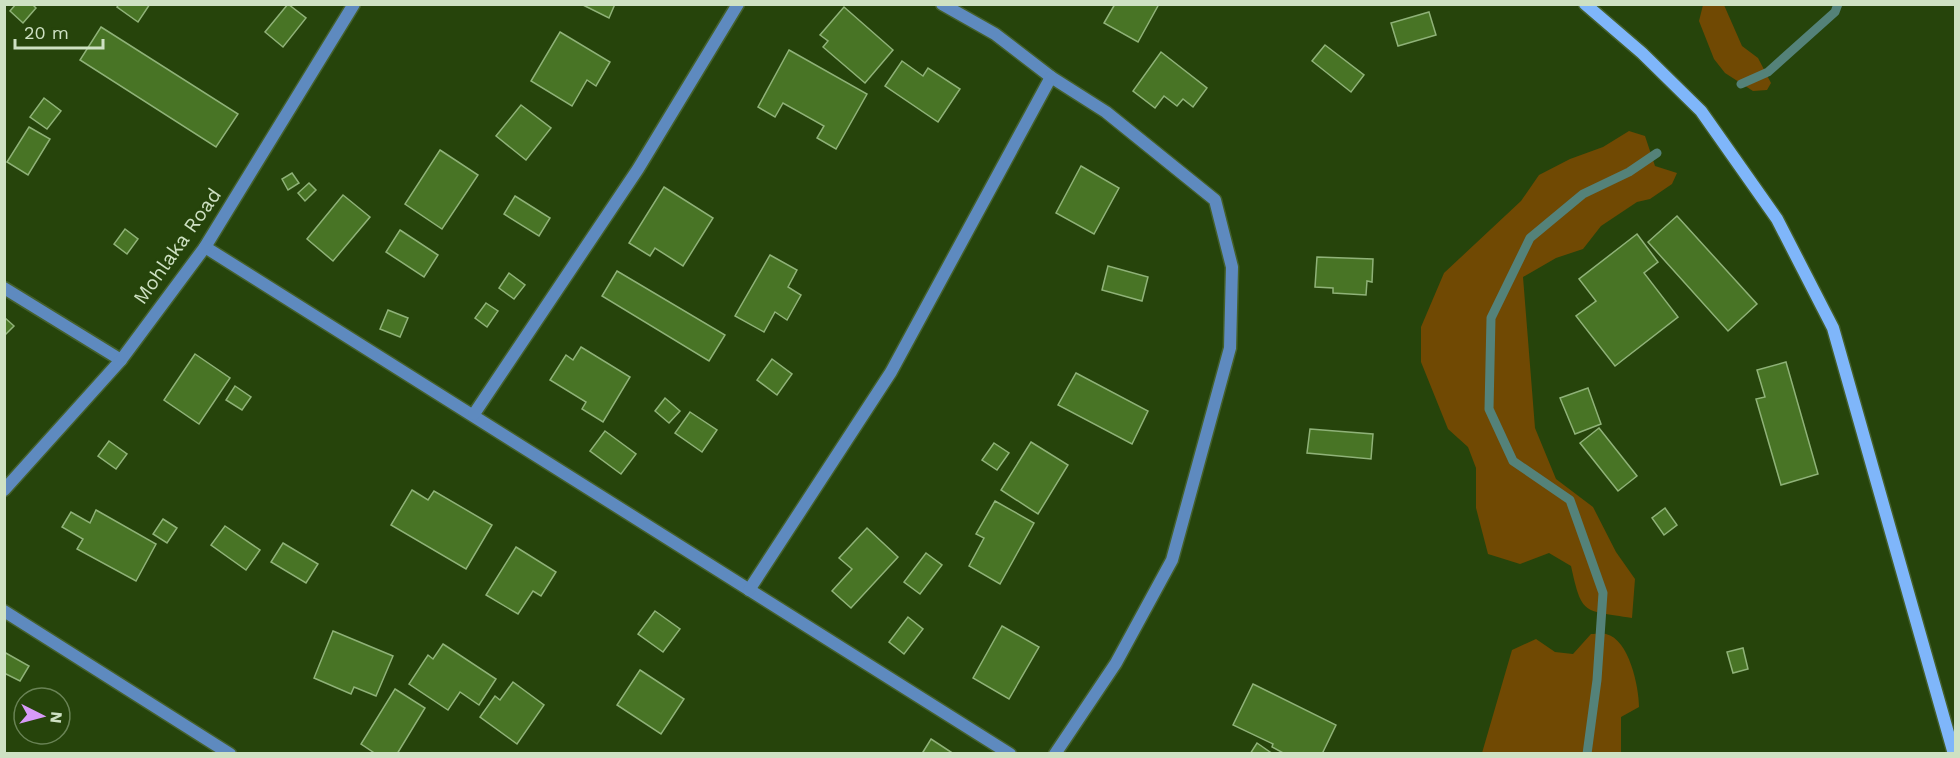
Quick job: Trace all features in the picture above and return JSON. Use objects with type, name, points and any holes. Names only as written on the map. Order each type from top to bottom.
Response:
[{"type":"main road","points":[[1585,4],[1642,53],[1701,111],[1777,219],[1833,328],[1954,753]]},
{"type":"street","name":"Mohlaka Road","points":[[4,490],[121,360],[204,247],[354,4]]},
{"type":"street","points":[[474,414],[638,170],[738,4]]},
{"type":"street","points":[[942,4],[995,34],[1051,77],[1106,112],[1215,200],[1232,267],[1230,348],[1172,560],[1116,663],[1055,753]]},
{"type":"street","points":[[749,590],[891,372],[1051,77]]},
{"type":"street","points":[[204,247],[474,414],[1010,753]]},
{"type":"street","points":[[4,288],[121,360]]},
{"type":"street","points":[[4,611],[230,753]]},
{"type":"shaded area","points":[[1703,5],[1724,5],[1742,46],[1758,58],[1771,83],[1767,90],[1753,91],[1725,73],[1714,59],[1699,21]]},
{"type":"shaded area","points":[[1629,131],[1645,136],[1655,166],[1677,173],[1672,184],[1650,199],[1637,202],[1601,226],[1583,249],[1556,258],[1523,277],[1535,428],[1556,479],[1593,507],[1616,552],[1635,579],[1632,618],[1603,614],[1587,608],[1578,594],[1571,566],[1549,553],[1520,564],[1488,554],[1476,508],[1476,468],[1468,447],[1448,429],[1421,362],[1421,327],[1444,273],[1521,201],[1539,175],[1570,159],[1603,147]]},
{"type":"shaded area","points":[[1591,634],[1606,634],[1614,638],[1627,654],[1635,676],[1639,707],[1621,717],[1621,753],[1482,753],[1512,650],[1536,639],[1555,652],[1573,654]]},
{"type":"building","points":[[16,4],[32,4],[36,8],[23,23],[10,11]]},
{"type":"building","points":[[119,4],[150,4],[138,22],[117,7]]},
{"type":"building","points":[[288,4],[306,18],[283,47],[265,32]]},
{"type":"building","points":[[581,4],[615,4],[609,18]]},
{"type":"building","points":[[1115,4],[1159,4],[1138,42],[1104,23]]},
{"type":"building","points":[[844,7],[893,50],[865,83],[823,47],[828,41],[820,35]]},
{"type":"building","points":[[1429,12],[1436,35],[1398,46],[1391,23]]},
{"type":"building","points":[[101,27],[238,114],[216,147],[80,60]]},
{"type":"building","points":[[560,32],[610,62],[596,86],[587,80],[572,106],[531,81]]},
{"type":"building","points":[[1325,45],[1364,75],[1351,92],[1312,61]]},
{"type":"building","points":[[789,50],[867,94],[836,149],[817,138],[824,126],[783,103],[775,117],[758,107]]},
{"type":"building","points":[[1161,52],[1207,88],[1193,107],[1183,99],[1177,106],[1164,96],[1155,108],[1133,91]]},
{"type":"building","points":[[902,61],[923,76],[928,68],[960,89],[938,122],[885,86]]},
{"type":"building","points":[[44,98],[61,111],[47,129],[30,117]]},
{"type":"building","points":[[521,105],[551,128],[526,160],[496,136]]},
{"type":"building","points":[[29,127],[50,139],[28,175],[7,162]]},
{"type":"building","points":[[440,150],[478,175],[442,229],[405,204]]},
{"type":"building","points":[[1081,166],[1119,188],[1094,234],[1056,213]]},
{"type":"building","points":[[292,173],[299,183],[288,190],[282,179]]},
{"type":"building","points":[[309,183],[316,190],[305,201],[298,193]]},
{"type":"building","points":[[664,187],[713,218],[683,266],[655,248],[650,256],[629,243]]},
{"type":"building","points":[[343,195],[370,217],[333,261],[307,239]]},
{"type":"building","points":[[515,196],[550,218],[539,236],[504,214]]},
{"type":"building","points":[[1677,216],[1757,304],[1728,331],[1648,242]]},
{"type":"building","points":[[125,229],[138,239],[127,254],[114,244]]},
{"type":"building","points":[[400,230],[438,255],[424,277],[386,252]]},
{"type":"building","points":[[1637,234],[1658,262],[1644,273],[1678,317],[1615,366],[1576,316],[1596,301],[1579,279]]},
{"type":"building","points":[[770,255],[797,270],[788,287],[801,295],[787,320],[775,312],[764,332],[735,316]]},
{"type":"building","points":[[1317,257],[1373,259],[1372,282],[1367,281],[1366,295],[1333,293],[1333,288],[1315,287]]},
{"type":"building","points":[[1108,266],[1148,277],[1142,301],[1102,290]]},
{"type":"building","points":[[617,271],[725,335],[709,361],[602,296]]},
{"type":"building","points":[[509,273],[525,285],[514,299],[499,288]]},
{"type":"building","points":[[486,303],[498,311],[487,327],[475,318]]},
{"type":"building","points":[[388,310],[408,318],[400,337],[380,329]]},
{"type":"building","points":[[4,317],[14,326],[4,336]]},
{"type":"building","points":[[581,347],[630,377],[603,422],[582,409],[586,402],[550,380],[566,355],[573,360]]},
{"type":"building","points":[[195,354],[230,378],[199,424],[164,400]]},
{"type":"building","points":[[772,359],[792,374],[777,395],[757,380]]},
{"type":"building","points":[[1786,362],[1818,474],[1781,485],[1756,399],[1765,397],[1757,370]]},
{"type":"building","points":[[1076,373],[1148,411],[1132,444],[1058,405]]},
{"type":"building","points":[[235,386],[251,397],[242,410],[226,400]]},
{"type":"building","points":[[1588,388],[1601,424],[1575,434],[1560,398]]},
{"type":"building","points":[[665,398],[680,411],[669,423],[655,411]]},
{"type":"building","points":[[690,412],[717,430],[702,452],[675,433]]},
{"type":"building","points":[[1599,428],[1637,476],[1618,491],[1580,443]]},
{"type":"building","points":[[1310,429],[1373,434],[1371,459],[1307,453]]},
{"type":"building","points":[[605,431],[636,454],[621,474],[590,451]]},
{"type":"building","points":[[109,441],[127,454],[116,469],[98,456]]},
{"type":"building","points":[[1031,442],[1068,465],[1038,514],[1001,490]]},
{"type":"building","points":[[994,443],[1009,453],[997,470],[982,460]]},
{"type":"building","points":[[412,490],[428,500],[434,491],[492,525],[466,569],[391,525]]},
{"type":"building","points":[[995,501],[1034,523],[1000,584],[969,566],[984,538],[976,534]]},
{"type":"building","points":[[1665,508],[1677,525],[1664,535],[1652,518]]},
{"type":"building","points":[[96,510],[156,544],[136,581],[77,549],[83,539],[62,527],[71,512],[90,523]]},
{"type":"building","points":[[163,519],[177,528],[167,543],[153,534]]},
{"type":"building","points":[[225,526],[260,550],[246,570],[211,545]]},
{"type":"building","points":[[867,528],[898,557],[851,608],[832,591],[852,569],[839,558]]},
{"type":"building","points":[[283,543],[318,564],[306,583],[271,562]]},
{"type":"building","points":[[516,547],[556,572],[541,596],[533,591],[518,614],[486,595]]},
{"type":"building","points":[[926,553],[942,565],[920,594],[904,582]]},
{"type":"building","points":[[655,611],[680,629],[663,652],[638,634]]},
{"type":"building","points":[[908,617],[923,629],[904,654],[889,642]]},
{"type":"building","points":[[1002,626],[1039,647],[1009,699],[973,678]]},
{"type":"building","points":[[333,631],[393,656],[376,696],[354,687],[351,694],[314,678]]},
{"type":"building","points":[[443,644],[496,679],[479,705],[460,692],[448,710],[409,684],[428,655],[433,659]]},
{"type":"building","points":[[1743,648],[1748,669],[1733,673],[1727,652]]},
{"type":"building","points":[[4,652],[29,666],[20,681],[4,673]]},
{"type":"building","points":[[640,670],[684,699],[661,734],[617,705]]},
{"type":"building","points":[[513,682],[544,705],[517,744],[480,717],[495,696],[500,700]]},
{"type":"building","points":[[1253,684],[1336,725],[1322,754],[1285,754],[1272,747],[1273,744],[1233,725]]},
{"type":"building","points":[[395,689],[425,708],[397,754],[376,754],[361,744]]},
{"type":"building","points":[[931,739],[954,754],[925,754],[923,752]]},
{"type":"building","points":[[1257,743],[1273,754],[1250,754]]},
{"type":"waterway","points":[[1741,84],[1768,72],[1835,12],[1838,4]]},
{"type":"waterway","points":[[1587,754],[1597,680],[1603,593],[1570,500],[1513,461],[1489,409],[1491,318],[1530,238],[1583,194],[1629,172],[1657,153]]}]
